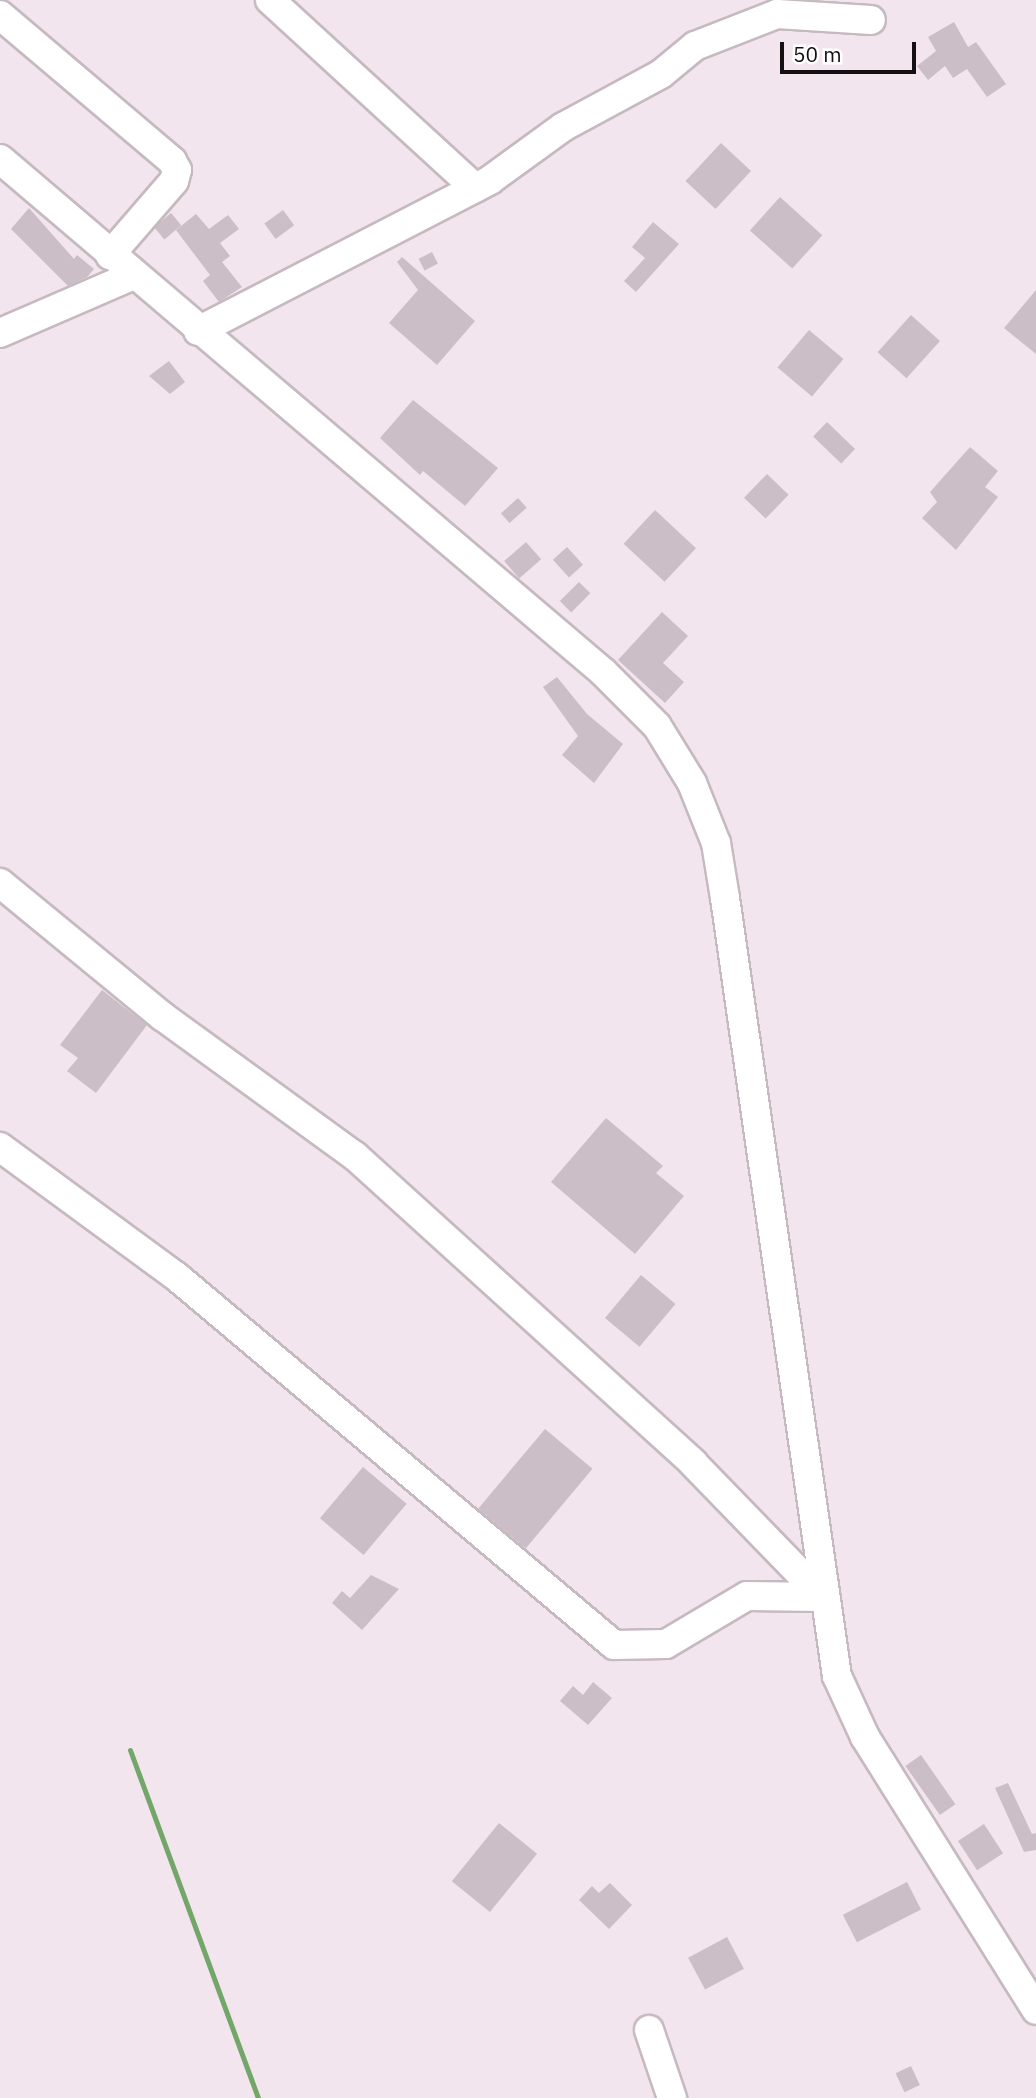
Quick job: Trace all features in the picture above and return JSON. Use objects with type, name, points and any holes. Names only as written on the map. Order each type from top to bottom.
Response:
[{"type":"street","points":[[270,0],[475,188]]},
{"type":"street","points":[[198,331],[475,188],[603,103],[661,74],[695,46],[777,14],[871,19]]},
{"type":"street","points":[[0,15],[172,161],[177,170],[174,181],[110,255]]},
{"type":"street","points":[[0,159],[198,331],[603,672],[657,726],[692,783],[716,843],[725,898],[823,1597],[837,1676],[849,1707],[1036,2010]]},
{"type":"street","points":[[0,333],[134,275]]},
{"type":"street","points":[[0,883],[162,1016],[355,1156],[693,1463],[823,1597]]},
{"type":"street","points":[[0,1147],[177,1277],[614,1645],[666,1644],[747,1596],[823,1597]]},
{"type":"street","points":[[649,2030],[672,2098]]},
{"type":"building","points":[[954,22],[968,47],[976,42],[1006,84],[987,97],[967,69],[953,78],[945,66],[928,80],[917,66],[936,51],[928,37]]},
{"type":"building","points":[[721,143],[751,171],[716,209],[686,181]]},
{"type":"building","points":[[780,197],[822,235],[792,269],[750,230]]},
{"type":"building","points":[[29,208],[74,259],[77,255],[94,269],[87,277],[68,286],[11,229]]},
{"type":"building","points":[[283,210],[294,225],[276,239],[264,224]]},
{"type":"building","points":[[171,213],[181,225],[164,239],[154,227]]},
{"type":"building","points":[[196,214],[209,229],[228,215],[239,229],[220,243],[230,256],[222,262],[242,287],[219,302],[203,281],[210,275],[176,230]]},
{"type":"building","points":[[653,222],[679,244],[636,292],[624,281],[645,258],[632,247]]},
{"type":"building","points":[[432,252],[438,264],[425,270],[419,259]]},
{"type":"building","points":[[402,257],[475,321],[437,365],[389,323],[418,290],[397,262]]},
{"type":"building","points":[[1036,290],[1036,354],[1004,328]]},
{"type":"building","points":[[911,315],[940,341],[907,378],[878,352]]},
{"type":"building","points":[[809,330],[843,359],[812,396],[778,368]]},
{"type":"building","points":[[169,361],[185,382],[170,394],[149,376]]},
{"type":"building","points":[[413,400],[498,468],[465,506],[423,471],[420,475],[380,438]]},
{"type":"building","points":[[827,422],[855,449],[841,463],[813,436]]},
{"type":"building","points":[[970,447],[998,471],[985,487],[998,497],[956,550],[922,518],[937,502],[930,492]]},
{"type":"building","points":[[767,474],[789,495],[766,519],[744,498]]},
{"type":"building","points":[[518,498],[527,508],[510,523],[501,513]]},
{"type":"building","points":[[655,510],[696,548],[665,582],[624,544]]},
{"type":"building","points":[[526,542],[541,559],[519,578],[504,561]]},
{"type":"building","points":[[567,547],[583,565],[569,578],[553,560]]},
{"type":"building","points":[[579,582],[590,593],[571,612],[560,601]]},
{"type":"building","points":[[662,612],[688,636],[663,663],[684,682],[665,703],[618,660]]},
{"type":"building","points":[[557,677],[587,714],[623,744],[594,783],[562,755],[578,736],[543,687]]},
{"type":"building","points":[[102,990],[147,1025],[96,1093],[67,1071],[78,1058],[60,1045]]},
{"type":"building","points":[[606,1118],[663,1166],[656,1173],[684,1196],[635,1254],[551,1182]]},
{"type":"building","points":[[641,1275],[675,1304],[639,1347],[605,1318]]},
{"type":"building","points":[[545,1429],[592,1469],[526,1549],[478,1509]]},
{"type":"building","points":[[363,1467],[407,1504],[364,1555],[320,1518]]},
{"type":"building","points":[[371,1575],[399,1589],[362,1630],[332,1603],[342,1591],[350,1598]]},
{"type":"building","points":[[593,1682],[612,1698],[588,1725],[560,1701],[573,1686],[583,1695]]},
{"type":"building","points":[[921,1755],[955,1804],[940,1815],[905,1766]]},
{"type":"building","points":[[1008,1783],[1032,1834],[1036,1833],[1036,1850],[1024,1852],[995,1788]]},
{"type":"building","points":[[499,1823],[537,1854],[490,1912],[452,1881]]},
{"type":"building","points":[[984,1824],[1003,1853],[977,1870],[958,1841]]},
{"type":"building","points":[[907,1882],[921,1910],[857,1942],[843,1915]]},
{"type":"building","points":[[610,1883],[632,1905],[609,1929],[579,1900],[592,1886],[599,1893]]},
{"type":"building","points":[[727,1937],[744,1969],[705,1989],[688,1958]]},
{"type":"building","points":[[911,2066],[920,2085],[904,2092],[896,2073]]},
{"type":"waterway","points":[[130,1750],[258,2098]]}]
